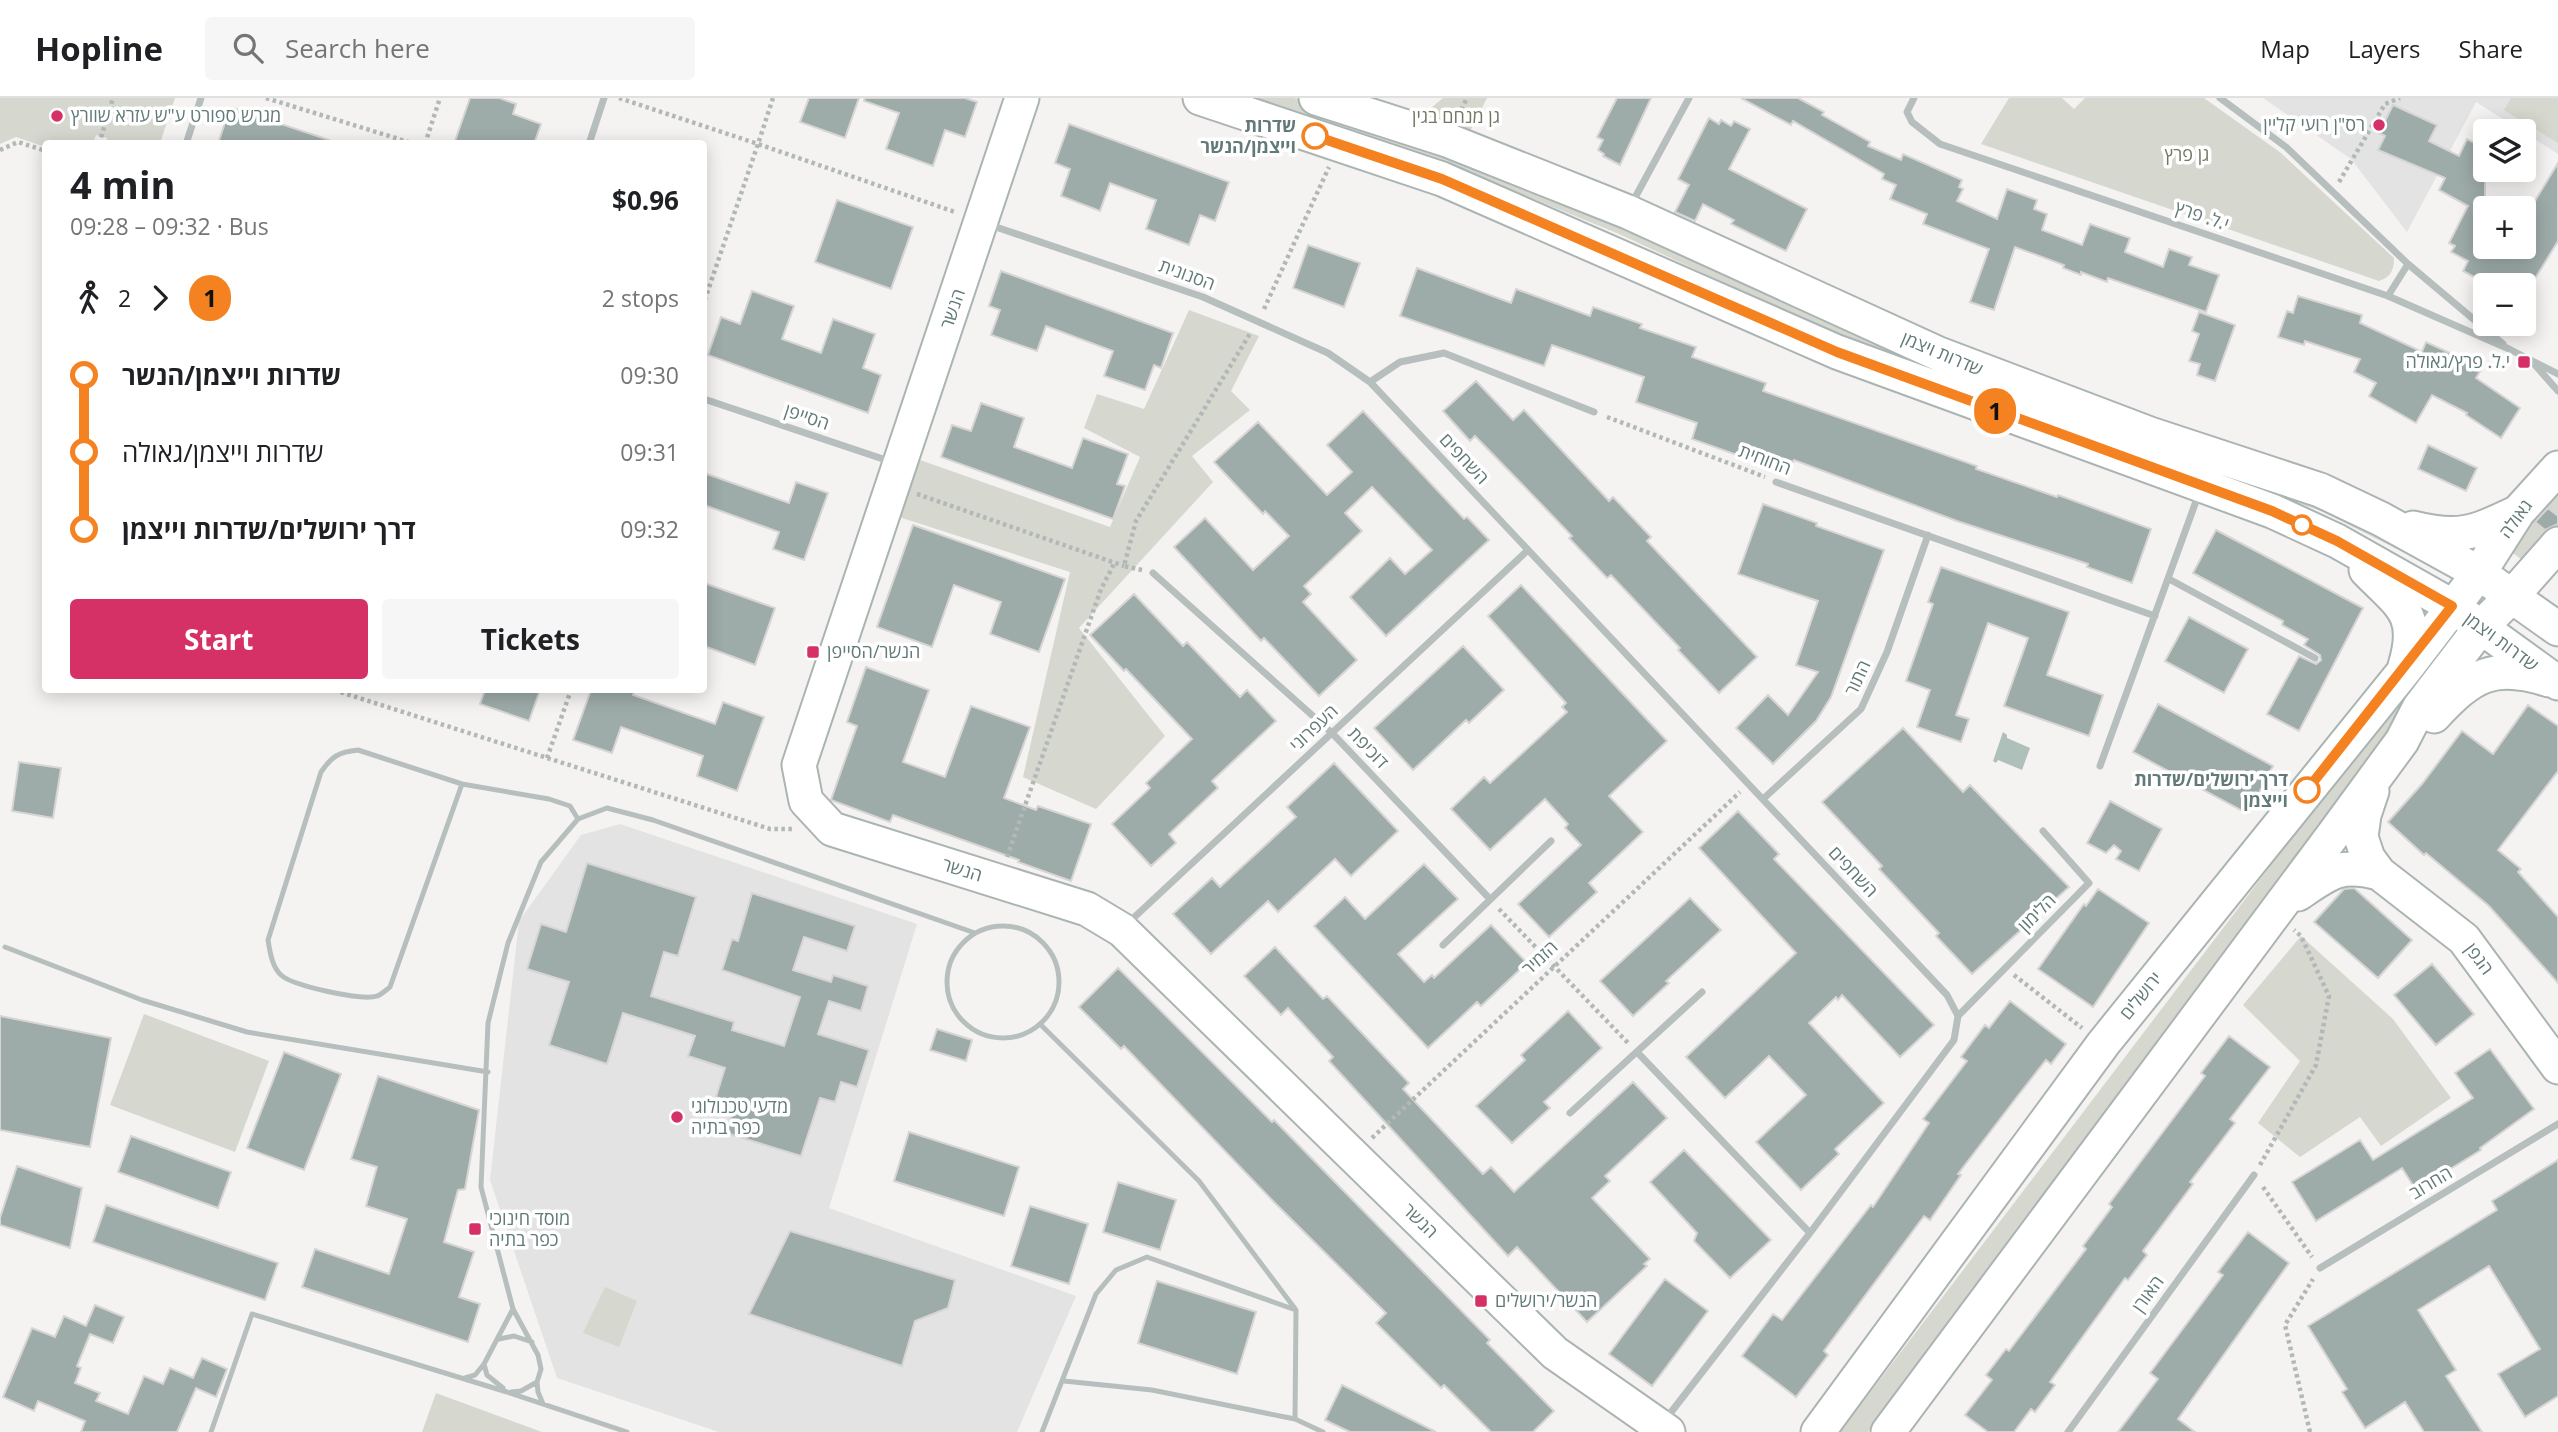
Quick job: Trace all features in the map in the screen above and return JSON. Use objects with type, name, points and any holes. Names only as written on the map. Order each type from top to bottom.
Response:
[{"type":"street","points":[[187,140],[201,98]]},
{"type":"street","points":[[590,140],[604,98]]},
{"type":"street","name":"הנשר","points":[[1022,98],[799,765],[806,801],[832,829],[1087,909],[1122,930],[1555,1353],[1664,1429]]},
{"type":"street","name":"שדרות ויצמן","points":[[1200,98],[1442,179],[1837,352],[2272,511],[2337,541],[2452,606],[2558,683]]},
{"type":"street","name":"שדרות ויצמן","points":[[1315,98],[1447,140],[1628,212],[1938,354],[2150,434],[2320,490],[2381,519],[2479,573],[2558,629]]},
{"type":"street","points":[[1628,212],[1689,98]]},
{"type":"street","name":"י.ל. פרץ","points":[[1914,98],[1907,112],[1912,122],[1940,144],[2388,296],[2509,349],[2558,374]]},
{"type":"street","name":"י.ל. פרץ","points":[[2220,98],[2287,147],[2409,264],[2509,349]]},
{"type":"street","name":"הסנונית","points":[[982,222],[1203,297],[1328,353],[1370,382]]},
{"type":"street","points":[[2388,296],[2409,264]]},
{"type":"street","points":[[1370,382],[1400,362],[1444,353],[1594,412]]},
{"type":"street","name":"י.ל. פרץ","points":[[2530,360],[2558,391]]},
{"type":"street","name":"השחפים","points":[[1370,382],[1947,995],[1958,1016]]},
{"type":"street","name":"הסייפן","points":[[707,399],[897,476]]},
{"type":"street","name":"גאולה","points":[[2479,573],[2518,512],[2558,468]]},
{"type":"street","name":"החוחית","points":[[1776,481],[2155,616]]},
{"type":"street","points":[[2101,766],[2202,485]]},
{"type":"street","points":[[2381,519],[2440,535],[2465,535],[2518,512]]},
{"type":"street","name":"התור","points":[[1763,799],[1861,709],[1887,652],[1928,536]]},
{"type":"street","points":[[2337,541],[2407,613],[2412,628],[2411,647],[2404,671]]},
{"type":"street","points":[[1888,1432],[2402,741],[2419,708],[2482,627],[2558,545]]},
{"type":"street","points":[[2558,545],[2551,572],[2553,599],[2558,612]]},
{"type":"street","name":"העפרוני","points":[[1122,930],[1528,550]]},
{"type":"street","name":"דוכיפת","points":[[1153,573],[1332,733],[1489,898]]},
{"type":"street","name":"ירושלים","points":[[1818,1432],[2103,1044],[2404,671],[2479,573]]},
{"type":"street","points":[[2169,579],[2315,657]]},
{"type":"street","points":[[2402,741],[2429,721],[2459,689],[2484,675],[2525,672],[2558,683]]},
{"type":"street","name":"הגפן","points":[[2376,775],[2364,815],[2361,837],[2368,858],[2379,873],[2464,939],[2558,1066]]},
{"type":"street","name":"הלימון","points":[[1958,1016],[2090,883],[2043,831]]},
{"type":"street","points":[[1443,945],[1551,841]]},
{"type":"street","points":[[2282,904],[2338,869],[2379,873]]},
{"type":"street","points":[[1570,1113],[1702,992]]},
{"type":"street","points":[[1664,1429],[1954,1040],[1958,1016]]},
{"type":"street","points":[[1637,1052],[1810,1233]]},
{"type":"street","name":"החרוב","points":[[2320,1268],[2558,1124]]},
{"type":"street","name":"האורן","points":[[2068,1432],[2254,1175]]},
{"type":"lane","points":[[462,784],[390,986],[378,996],[360,998],[292,982],[281,975],[271,957],[268,940],[321,772],[330,760],[341,752],[358,750],[462,784],[549,799],[570,806],[578,819]]},
{"type":"lane","points":[[544,1404],[537,1382],[541,1369],[532,1342],[513,1308],[481,1187],[488,1023],[508,943],[541,862],[578,819],[607,808],[653,820],[975,933]]},
{"type":"lane","points":[[1011,926],[1028,932],[1043,942],[1054,957],[1059,975],[1058,993],[1052,1010],[1040,1024],[1024,1034],[1006,1038],[987,1036],[970,1028],[957,1014],[949,997],[947,979],[951,960],[961,944],[975,933],[993,927],[1011,926]]},
{"type":"lane","points":[[5,947],[142,1000],[247,1031],[488,1072]]},
{"type":"lane","points":[[1040,1024],[1199,1181],[1296,1310],[1295,1419]]},
{"type":"lane","points":[[1042,1432],[1096,1294],[1116,1270],[1147,1257],[1296,1310]]},
{"type":"lane","points":[[463,1378],[475,1375],[484,1364],[513,1308]]},
{"type":"lane","points":[[211,1432],[252,1314],[463,1378],[627,1432]]},
{"type":"lane","points":[[499,1339],[514,1336],[532,1342]]},
{"type":"lane","points":[[484,1364],[487,1375],[507,1392],[521,1391],[537,1382]]},
{"type":"lane","points":[[1064,1381],[1152,1390],[1295,1419],[1322,1432]]},
{"type":"path","points":[[100,140],[113,98]]},
{"type":"path","points":[[266,98],[402,140]]},
{"type":"path","points":[[426,140],[440,98]]},
{"type":"path","points":[[620,98],[982,222]]},
{"type":"path","points":[[707,293],[773,98]]},
{"type":"path","points":[[2333,192],[2385,104],[2400,98]]},
{"type":"path","points":[[0,150],[18,142],[42,150]]},
{"type":"path","points":[[1124,566],[1136,521],[1258,321],[1339,144]]},
{"type":"path","name":"החוחית","points":[[1594,412],[1776,481]]},
{"type":"path","points":[[897,476],[1124,566],[1153,573]]},
{"type":"path","points":[[998,881],[1101,589],[1115,562]]},
{"type":"path","points":[[343,693],[770,829],[832,829]]},
{"type":"path","points":[[547,758],[570,693]]},
{"type":"path","name":"הזמיר","points":[[1354,1156],[1749,784]]},
{"type":"path","points":[[1489,898],[1637,1052]]},
{"type":"path","points":[[2301,936],[2329,996],[2316,1065],[2254,1175],[2320,1268],[2285,1325],[2310,1432]]},
{"type":"path","points":[[2005,968],[2103,1044]]},
{"type":"shaded area","points":[[2263,98],[2558,98],[2558,154],[2536,140],[2536,119],[2503,119],[2476,102],[2407,232],[2351,159]]},
{"type":"shaded area","points":[[2003,732],[2007,738],[2030,748],[2022,770],[1998,760],[1996,763],[1993,761]]},
{"type":"shaded area","name":"מדעי טכנולוגי כפר בתיה","points":[[620,824],[917,924],[829,1208],[1076,1296],[1017,1432],[719,1432],[557,1378],[490,1180],[519,921],[581,835]]},
{"type":"green space","name":"מגרש ספורט ע\"ש עזרא שוורץ","points":[[0,98],[175,98],[161,140],[107,140],[96,135],[94,140],[42,140],[42,146],[16,137],[0,144]]},
{"type":"green space","points":[[1244,98],[1294,98],[1450,148],[2334,504],[2437,559],[2433,567],[2321,511],[2025,410],[1828,331],[1619,234],[1451,165]]},
{"type":"green space","name":"גן מנחם בגין","points":[[1443,98],[1487,98],[1465,141],[1421,127],[1425,113]]},
{"type":"green space","name":"גן פרץ","points":[[2009,98],[2062,98],[2074,109],[2085,98],[2204,98],[2281,153],[2394,258],[2392,269],[2389,275],[2379,281],[1981,144]]},
{"type":"green space","points":[[2511,98],[2558,98],[2558,143],[2536,130],[2536,119],[2519,119],[2504,110]]},
{"type":"green space","points":[[1189,310],[1259,336],[1231,391],[1250,410],[1192,456],[1213,482],[1079,628],[1165,736],[1096,809],[1023,777],[1070,572],[899,517],[920,460],[1110,527],[1140,457],[1084,428],[1097,394],[1144,409]]},
{"type":"green space","points":[[2558,491],[2558,528],[2528,564],[2510,551],[2528,524]]},
{"type":"green space","points":[[2453,634],[2453,641],[2295,863],[1868,1432],[1840,1432],[2439,644]]},
{"type":"green space","points":[[2301,936],[2393,1019],[2451,1098],[2381,1146],[2360,1117],[2300,1157],[2258,1123],[2300,1061],[2243,1005]]},
{"type":"green space","points":[[144,1014],[269,1061],[235,1152],[110,1105]]},
{"type":"green space","points":[[605,1287],[637,1301],[619,1347],[583,1333]]},
{"type":"green space","points":[[436,1393],[542,1432],[422,1432]]},
{"type":"building","points":[[470,98],[499,98],[516,104],[513,114],[541,124],[535,140],[455,140]]},
{"type":"building","points":[[809,98],[859,98],[845,138],[800,122]]},
{"type":"building","points":[[865,98],[965,98],[977,102],[965,137],[945,130],[933,166],[886,149],[899,113],[864,101]]},
{"type":"building","points":[[1617,98],[1651,98],[1620,165],[1603,156],[1598,150],[1603,140],[1597,137]]},
{"type":"building","points":[[1741,98],[1798,98],[1870,142],[1868,146],[1901,160],[1903,154],[1962,180],[1959,187],[1963,189],[1957,201],[1997,219],[2007,189],[2037,200],[2034,209],[2047,214],[2042,230],[2082,245],[2090,224],[2130,238],[2125,252],[2163,267],[2169,249],[2192,257],[2189,265],[2219,275],[2206,312],[2108,278],[2107,282],[2081,272],[2081,275],[2063,268],[2064,265],[2015,247],[1994,310],[1970,302],[1989,249],[1923,224],[1927,214],[1890,199],[1896,185],[1882,179],[1884,174],[1793,121],[1791,125]]},
{"type":"building","points":[[2393,105],[2437,125],[2429,141],[2459,156],[2467,139],[2473,142],[2473,182],[2485,182],[2485,196],[2473,196],[2473,259],[2536,259],[2536,199],[2558,163],[2558,241],[2536,277],[2536,273],[2473,273],[2473,276],[2463,271],[2468,261],[2451,252],[2455,246],[2449,243],[2468,206],[2439,190],[2445,178],[2378,150],[2385,136],[2379,133]]},
{"type":"building","points":[[230,107],[329,140],[219,140]]},
{"type":"building","points":[[1709,118],[1719,124],[1721,120],[1731,126],[1734,121],[1750,129],[1729,169],[1807,209],[1786,251],[1731,224],[1734,220],[1703,204],[1695,221],[1675,212],[1689,185],[1678,179]]},
{"type":"building","points":[[1069,124],[1229,182],[1215,221],[1200,215],[1189,245],[1146,229],[1156,200],[1110,183],[1100,211],[1061,196],[1070,169],[1055,163]]},
{"type":"building","points":[[837,200],[913,227],[891,289],[815,262]]},
{"type":"building","points":[[1308,245],[1360,263],[1344,307],[1293,288]]},
{"type":"building","points":[[1417,268],[1511,303],[1516,289],[1590,316],[1593,307],[1642,324],[1640,328],[1696,347],[1692,357],[1766,383],[1763,391],[1977,466],[1976,469],[2151,529],[2132,583],[2087,567],[2088,564],[1957,521],[1794,460],[1793,462],[1741,444],[1737,455],[1692,439],[1697,423],[1636,402],[1644,377],[1552,345],[1544,366],[1400,316]]},
{"type":"building","points":[[1001,271],[1173,333],[1161,368],[1154,365],[1145,390],[1104,376],[1113,351],[1046,326],[1037,351],[991,335],[1000,310],[989,306]]},
{"type":"building","points":[[752,291],[794,306],[782,339],[821,353],[833,319],[875,334],[863,368],[881,375],[868,413],[708,355],[721,317],[740,324]]},
{"type":"building","points":[[2298,296],[2362,315],[2360,323],[2422,352],[2426,342],[2450,353],[2481,370],[2476,378],[2520,408],[2501,438],[2466,415],[2467,413],[2432,395],[2416,423],[2369,396],[2376,383],[2354,372],[2360,359],[2305,341],[2304,345],[2278,337],[2287,311],[2293,313]]},
{"type":"building","points":[[2199,312],[2235,325],[2215,381],[2197,375],[2200,364],[2189,361],[2199,334],[2192,331]]},
{"type":"building","points":[[1476,381],[1513,420],[1524,410],[1609,501],[1613,497],[1651,537],[1647,541],[1757,657],[1719,693],[1611,575],[1607,578],[1569,538],[1572,536],[1522,484],[1475,436],[1470,441],[1443,411]]},
{"type":"building","points":[[981,403],[1024,418],[1014,447],[1072,468],[1083,438],[1128,454],[1117,484],[1125,486],[1113,519],[941,457],[952,425],[971,431]]},
{"type":"building","points":[[1363,411],[1464,519],[1467,517],[1489,540],[1386,636],[1350,597],[1390,558],[1405,574],[1432,550],[1372,487],[1345,513],[1362,531],[1304,586],[1311,594],[1303,602],[1357,660],[1319,696],[1264,638],[1261,641],[1174,547],[1205,518],[1253,570],[1289,536],[1265,511],[1263,514],[1214,462],[1258,422],[1327,495],[1352,472],[1327,445]]},
{"type":"building","points":[[2428,445],[2477,468],[2466,491],[2418,469]]},
{"type":"building","points":[[707,474],[789,503],[796,482],[828,493],[804,560],[773,549],[779,532],[707,506]]},
{"type":"building","points":[[1763,504],[1884,550],[1831,697],[1816,721],[1773,764],[1736,728],[1768,695],[1788,715],[1818,672],[1796,665],[1818,601],[1738,574]]},
{"type":"building","points":[[2548,508],[2558,516],[2558,524],[2545,530],[2535,522]]},
{"type":"building","points":[[913,525],[1065,579],[1039,652],[990,634],[1001,602],[954,585],[932,647],[877,627]]},
{"type":"building","points":[[2216,530],[2363,608],[2299,731],[2267,714],[2299,656],[2316,664],[2321,660],[2320,655],[2304,645],[2308,639],[2282,625],[2283,621],[2193,573]]},
{"type":"building","points":[[1941,567],[2069,612],[2047,675],[2103,695],[2089,736],[2004,706],[2028,638],[1988,623],[1956,715],[1969,719],[1961,742],[1917,727],[1930,690],[1906,681],[1933,604],[1928,602]]},
{"type":"building","points":[[707,584],[775,608],[755,665],[707,647]]},
{"type":"building","points":[[1521,585],[1667,741],[1609,796],[1643,832],[1589,883],[1597,892],[1549,937],[1518,904],[1581,845],[1565,828],[1568,824],[1545,799],[1490,850],[1451,809],[1484,777],[1490,783],[1567,712],[1562,707],[1566,703],[1488,616]]},
{"type":"building","points":[[1134,594],[1183,646],[1187,642],[1240,697],[1247,690],[1276,721],[1212,781],[1218,788],[1169,834],[1176,843],[1151,866],[1112,824],[1150,788],[1146,783],[1192,739],[1090,635]]},
{"type":"building","points":[[2189,617],[2248,649],[2224,693],[2165,661]]},
{"type":"building","points":[[1463,646],[1504,690],[1469,723],[1466,720],[1413,770],[1374,728]]},
{"type":"building","points":[[866,667],[929,690],[903,762],[945,777],[971,706],[1030,727],[1004,798],[1036,810],[1038,806],[1091,824],[1071,881],[893,815],[890,822],[831,800],[857,726],[847,722]]},
{"type":"building","points":[[484,693],[539,693],[529,721],[480,704]]},
{"type":"building","points":[[590,693],[634,693],[633,695],[715,724],[723,702],[764,717],[737,791],[697,776],[703,756],[621,727],[612,753],[573,740]]},
{"type":"building","points":[[2158,704],[2273,766],[2248,814],[2133,752]]},
{"type":"building","points":[[2528,705],[2558,726],[2558,771],[2498,850],[2521,869],[2518,872],[2558,917],[2558,983],[2489,906],[2426,853],[2424,855],[2388,822],[2422,784],[2462,731],[2493,754]]},
{"type":"building","points":[[1903,728],[1963,792],[1970,785],[2069,887],[1972,974],[1936,936],[1939,933],[1879,869],[1882,866],[1822,802]]},
{"type":"building","points":[[19,762],[61,768],[53,818],[12,811]]},
{"type":"building","points":[[1334,763],[1398,831],[1351,876],[1335,859],[1278,912],[1268,901],[1211,954],[1173,914],[1212,878],[1220,887],[1296,817],[1287,807]]},
{"type":"building","points":[[2110,801],[2162,829],[2139,871],[2116,859],[2121,851],[2114,845],[2106,853],[2087,843]]},
{"type":"building","points":[[1738,811],[1779,854],[1774,859],[1934,1025],[1900,1057],[1842,995],[1838,1000],[1836,997],[1809,1023],[1884,1103],[1835,1149],[1839,1154],[1801,1190],[1756,1142],[1806,1095],[1769,1056],[1725,1098],[1686,1057],[1796,953],[1699,848]]},
{"type":"building","points":[[587,863],[696,897],[678,956],[664,952],[651,996],[734,1022],[732,1030],[784,1046],[800,997],[722,970],[732,939],[738,941],[752,893],[855,926],[847,951],[804,937],[793,970],[831,982],[833,975],[868,986],[861,1011],[829,1001],[818,1034],[869,1050],[857,1087],[841,1082],[835,1102],[820,1098],[801,1156],[726,1133],[735,1103],[716,1097],[725,1068],[688,1056],[695,1036],[623,1013],[607,1064],[549,1045],[569,982],[527,969],[541,924],[566,932]]},
{"type":"building","points":[[1424,864],[1458,899],[1398,954],[1424,982],[1432,975],[1434,978],[1491,925],[1527,963],[1481,1006],[1477,1002],[1428,1048],[1314,926],[1345,897],[1365,919]]},
{"type":"building","points":[[2354,888],[2412,940],[2378,978],[2314,922],[2344,889]]},
{"type":"building","points":[[2098,889],[2149,923],[2093,1007],[2038,969],[2084,904],[2086,906]]},
{"type":"building","points":[[1690,898],[1721,930],[1633,1016],[1600,981]]},
{"type":"building","points":[[1275,947],[1323,999],[1327,996],[1409,1083],[1403,1089],[1483,1174],[1491,1167],[1514,1192],[1633,1082],[1667,1118],[1605,1176],[1610,1181],[1592,1198],[1650,1259],[1644,1264],[1647,1266],[1587,1322],[1517,1247],[1508,1256],[1329,1061],[1333,1057],[1288,1008],[1281,1015],[1244,976]]},
{"type":"building","points":[[2432,964],[2474,1014],[2436,1045],[2394,995]]},
{"type":"building","points":[[1118,968],[1272,1122],[1274,1120],[1490,1340],[1487,1343],[1554,1411],[1533,1432],[1491,1432],[1444,1385],[1441,1388],[1376,1323],[1386,1313],[1274,1202],[1124,1046],[1121,1049],[1079,1007]]},
{"type":"building","points":[[2010,1001],[2066,1044],[2051,1064],[2046,1060],[2016,1098],[1958,1174],[1961,1175],[1930,1220],[1924,1216],[1824,1351],[1828,1355],[1796,1397],[1742,1356],[1773,1314],[1782,1320],[1871,1205],[1873,1207],[1929,1123],[1923,1119],[1967,1061],[1961,1057],[1985,1025],[1989,1028]]},
{"type":"building","points":[[1568,1011],[1602,1048],[1544,1102],[1550,1108],[1512,1143],[1476,1106],[1525,1060],[1521,1055]]},
{"type":"building","points":[[0,1016],[111,1038],[90,1147],[0,1130]]},
{"type":"building","points":[[937,1029],[972,1040],[966,1061],[930,1050]]},
{"type":"building","points":[[2229,1036],[2270,1067],[2230,1119],[2235,1123],[2190,1182],[2193,1184],[2143,1251],[2147,1255],[2128,1280],[2125,1278],[2050,1382],[2055,1385],[2035,1412],[2031,1409],[2014,1432],[1988,1432],[1965,1415],[1992,1380],[1986,1375],[2006,1349],[2009,1351],[2086,1249],[2083,1246],[2112,1207],[2109,1204],[2205,1076],[2201,1073]]},
{"type":"building","points":[[2490,1049],[2534,1109],[2480,1148],[2481,1150],[2416,1190],[2402,1168],[2316,1221],[2292,1182],[2360,1140],[2373,1160],[2473,1098],[2455,1073]]},
{"type":"building","points":[[284,1052],[341,1074],[304,1170],[247,1148]]},
{"type":"building","points":[[378,1076],[479,1110],[465,1189],[458,1190],[444,1242],[474,1252],[459,1297],[480,1304],[468,1342],[302,1287],[315,1249],[389,1274],[407,1219],[366,1206],[377,1167],[351,1159]]},
{"type":"building","points":[[909,1132],[1019,1167],[1004,1216],[894,1181]]},
{"type":"building","points":[[131,1136],[231,1172],[218,1208],[118,1172]]},
{"type":"building","points":[[1684,1150],[1771,1240],[1730,1278],[1694,1241],[1697,1233],[1650,1182]]},
{"type":"building","points":[[2558,1160],[2558,1396],[2525,1417],[2498,1374],[2540,1349],[2489,1266],[2418,1310],[2456,1370],[2446,1376],[2482,1432],[2424,1432],[2405,1402],[2365,1428],[2342,1392],[2347,1389],[2308,1326],[2497,1210],[2492,1201]]},
{"type":"building","points":[[17,1166],[82,1188],[70,1248],[0,1225]]},
{"type":"building","points":[[1118,1182],[1176,1200],[1160,1250],[1103,1232]]},
{"type":"building","points":[[106,1205],[278,1263],[265,1300],[93,1242]]},
{"type":"building","points":[[1030,1206],[1088,1224],[1069,1284],[1011,1266]]},
{"type":"building","points":[[790,1231],[955,1280],[948,1308],[915,1321],[902,1366],[749,1314]]},
{"type":"building","points":[[2248,1232],[2289,1263],[2178,1419],[2195,1432],[2118,1432],[2158,1379],[2150,1373],[2223,1275],[2218,1272]]},
{"type":"building","points":[[1665,1279],[1708,1311],[1652,1386],[1609,1354]]},
{"type":"building","points":[[1157,1281],[1256,1312],[1237,1374],[1138,1343]]},
{"type":"building","points":[[95,1305],[124,1317],[113,1343],[90,1334],[77,1366],[81,1368],[75,1383],[100,1393],[96,1401],[128,1414],[144,1376],[163,1384],[170,1368],[193,1378],[202,1358],[227,1369],[216,1397],[196,1388],[177,1432],[81,1432],[85,1421],[38,1401],[34,1411],[3,1397],[32,1328],[55,1337],[64,1316],[86,1326]]},
{"type":"building","points":[[1342,1385],[1436,1432],[1350,1432],[1325,1420]]},
{"type":"bus line","name":"1","points":[[1315,136],[1442,179],[1837,352],[2272,511],[2337,541],[2452,606],[2404,671],[2307,790]]},
{"type":"place","name":"מגרש ספורט ע\"ש עזרא שוורץ","points":[[57,116]]},
{"type":"place","name":"רס\"ן רועי קליין","points":[[2379,125]]},
{"type":"place","name":"שדרות וייצמן/הנשר","points":[[1315,136]]},
{"type":"place","name":"י.ל. פרץ/גאולה","points":[[2524,362]]},
{"type":"place","name":"הנשר/הסייפן","points":[[813,652]]},
{"type":"place","name":"דרך ירושלים/שדרות וייצמן","points":[[2307,790]]},
{"type":"place","name":"מדעי טכנולוגי כפר בתיה","points":[[677,1117]]},
{"type":"place","name":"מוסד חינוכי כפר בתיה","points":[[475,1229]]},
{"type":"place","name":"הנשר/ירושלים","points":[[1481,1301]]}]
